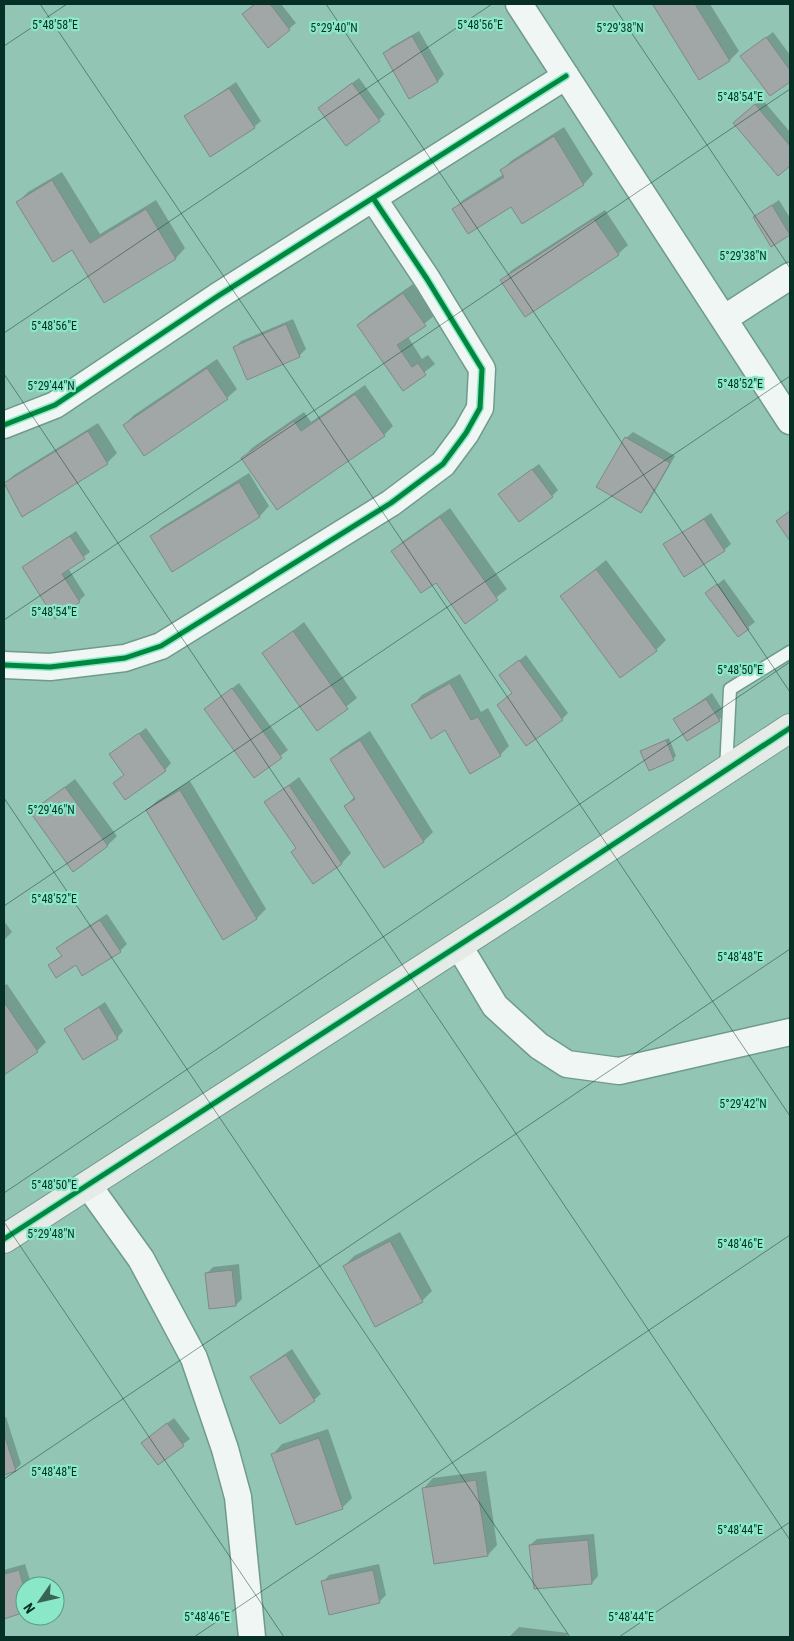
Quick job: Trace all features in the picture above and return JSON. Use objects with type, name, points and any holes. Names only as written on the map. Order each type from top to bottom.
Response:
[{"type":"street","points":[[519,4],[725,318],[790,421]]},
{"type":"street","points":[[4,425],[55,404],[218,296],[566,76]]},
{"type":"street","points":[[4,665],[50,668],[125,658],[161,646],[391,502],[443,464],[466,433],[480,408],[482,370],[427,279],[373,198]]},
{"type":"street","points":[[725,318],[790,276]]},
{"type":"street","points":[[4,1239],[142,1148],[459,946],[790,728]]},
{"type":"street","points":[[459,946],[496,1006],[539,1046],[567,1064],[619,1071],[790,1032]]},
{"type":"street","points":[[88,1185],[141,1259],[194,1358],[226,1449],[238,1497],[252,1637]]},
{"type":"lane","points":[[726,770],[730,689],[790,652]]},
{"type":"building","points":[[255,4],[270,4],[290,30],[268,48],[242,14]]},
{"type":"building","points":[[695,4],[730,61],[699,80],[653,5]]},
{"type":"building","points":[[412,36],[438,82],[409,99],[383,53]]},
{"type":"building","points":[[766,37],[790,70],[790,82],[770,96],[740,56]]},
{"type":"building","points":[[352,83],[380,121],[346,146],[318,108]]},
{"type":"building","points":[[229,88],[255,128],[210,157],[184,116]]},
{"type":"building","points":[[755,104],[790,146],[790,166],[778,176],[733,123]]},
{"type":"building","points":[[554,136],[584,185],[522,224],[511,207],[468,234],[452,209],[504,177],[500,170]]},
{"type":"building","points":[[52,180],[90,243],[146,209],[176,259],[104,303],[72,250],[53,262],[16,202]]},
{"type":"building","points":[[772,205],[790,235],[771,247],[753,217]]},
{"type":"building","points":[[594,219],[619,255],[525,317],[500,280]]},
{"type":"building","points":[[403,293],[426,326],[397,345],[412,367],[418,363],[426,375],[403,391],[357,325]]},
{"type":"building","points":[[286,324],[300,357],[247,380],[233,347]]},
{"type":"building","points":[[207,368],[228,399],[144,456],[123,425]]},
{"type":"building","points":[[355,394],[385,436],[277,510],[241,458],[294,421],[301,431]]},
{"type":"building","points":[[88,431],[108,464],[22,517],[4,483]]},
{"type":"building","points":[[625,437],[670,463],[641,513],[596,487]]},
{"type":"building","points":[[532,469],[553,497],[519,522],[498,494]]},
{"type":"building","points":[[239,482],[260,517],[172,572],[150,536]]},
{"type":"building","points":[[790,511],[790,541],[776,521]]},
{"type":"building","points":[[440,517],[498,600],[465,624],[436,583],[421,593],[391,551]]},
{"type":"building","points":[[704,519],[725,551],[684,577],[663,544]]},
{"type":"building","points":[[70,536],[85,559],[62,574],[80,602],[55,619],[22,567]]},
{"type":"building","points":[[596,569],[657,651],[620,678],[560,596]]},
{"type":"building","points":[[717,584],[749,629],[738,637],[705,593]]},
{"type":"building","points":[[293,631],[348,709],[317,731],[262,653]]},
{"type":"building","points":[[519,660],[563,720],[526,746],[497,705],[512,693],[499,675]]},
{"type":"building","points":[[450,683],[471,720],[478,717],[501,756],[470,774],[445,730],[431,739],[411,705]]},
{"type":"building","points":[[232,688],[282,758],[254,778],[204,709]]},
{"type":"building","points":[[706,699],[720,721],[687,741],[673,719]]},
{"type":"building","points":[[139,733],[166,771],[125,800],[113,783],[124,775],[109,754]]},
{"type":"building","points":[[360,740],[424,842],[384,868],[344,806],[355,799],[330,759]]},
{"type":"building","points":[[666,740],[674,760],[649,771],[640,751]]},
{"type":"building","points":[[289,785],[342,864],[313,884],[291,852],[296,848],[264,802]]},
{"type":"building","points":[[65,787],[108,846],[73,872],[30,812]]},
{"type":"building","points":[[180,790],[257,919],[223,940],[146,810]]},
{"type":"building","points":[[100,920],[121,952],[82,976],[76,965],[56,978],[48,965],[62,956],[56,948]]},
{"type":"building","points":[[4,1002],[38,1052],[4,1075]]},
{"type":"building","points":[[99,1007],[118,1039],[83,1060],[64,1029]]},
{"type":"building","points":[[390,1241],[423,1302],[375,1327],[343,1266]]},
{"type":"building","points":[[232,1270],[236,1306],[209,1309],[205,1273]]},
{"type":"building","points":[[286,1355],[315,1401],[280,1424],[250,1377]]},
{"type":"building","points":[[167,1423],[184,1446],[158,1465],[141,1443]]},
{"type":"building","points":[[4,1434],[16,1471],[4,1475]]},
{"type":"building","points":[[319,1438],[343,1509],[296,1525],[271,1454]]},
{"type":"building","points":[[476,1480],[488,1556],[434,1564],[422,1488]]},
{"type":"building","points":[[588,1540],[592,1584],[534,1589],[529,1545]]},
{"type":"building","points":[[19,1570],[21,1576],[15,1576],[15,1615],[4,1619],[4,1574]]},
{"type":"building","points":[[373,1570],[380,1603],[329,1615],[321,1581]]},
{"type":"cycle path","points":[[4,425],[55,405],[218,296],[566,76]]},
{"type":"cycle path","points":[[4,665],[50,667],[125,658],[161,646],[391,503],[443,464],[466,433],[480,408],[482,369],[427,279],[373,198]]},
{"type":"cycle path","points":[[4,1239],[512,911],[790,728]]}]
